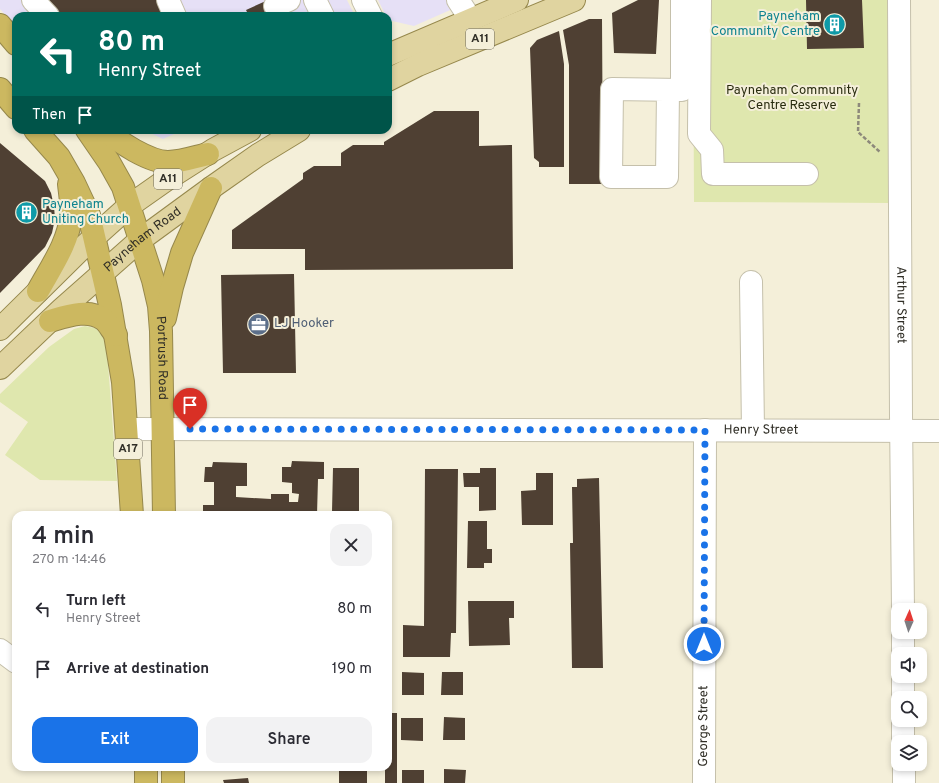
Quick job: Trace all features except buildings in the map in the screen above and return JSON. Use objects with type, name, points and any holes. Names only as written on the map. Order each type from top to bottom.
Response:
[{"type":"highway","points":[[0,25],[12,39]]},
{"type":"highway","points":[[0,89],[12,103]]},
{"type":"highway","name":"A17","points":[[39,134],[59,157],[90,215],[116,335],[123,382],[132,511]]},
{"type":"highway","name":"Portrush Road","points":[[90,134],[115,172],[123,187],[153,280],[159,306],[161,331],[164,511]]},
{"type":"highway","points":[[110,134],[122,143],[160,162],[175,162],[208,154]]},
{"type":"highway","points":[[38,291],[64,242],[70,225],[72,204],[68,172]]},
{"type":"highway","points":[[161,331],[182,253],[211,188]]},
{"type":"highway","points":[[50,321],[73,315],[94,315],[105,321],[116,335]]},
{"type":"highway","points":[[146,771],[146,783]]},
{"type":"highway","points":[[173,771],[173,783]]},
{"type":"main road","name":"A11","points":[[392,52],[517,0]]},
{"type":"main road","name":"A11","points":[[392,78],[418,65],[574,0]]},
{"type":"main road","name":"A11","points":[[0,329],[38,291],[129,206],[238,134]]},
{"type":"main road","name":"Payneham Road","points":[[0,368],[140,240],[211,188],[293,134]]},
{"type":"street","points":[[33,0],[44,12]]},
{"type":"street","points":[[168,0],[173,12]]},
{"type":"street","points":[[315,0],[321,12]]},
{"type":"street","points":[[363,0],[369,12]]},
{"type":"street","points":[[458,0],[471,20]]},
{"type":"street","points":[[668,90],[667,177],[611,177],[612,89],[682,90],[682,0]]},
{"type":"street","points":[[700,0],[699,134],[712,150],[713,174],[807,174]]},
{"type":"street","name":"Arthur Street","points":[[899,0],[903,603]]},
{"type":"street","points":[[751,282],[753,430]]},
{"type":"street","name":"Henry Street","points":[[127,429],[939,431]]},
{"type":"street","name":"George Street","points":[[704,783],[705,430]]},
{"type":"street","points":[[0,650],[12,659]]},
{"type":"street","points":[[904,771],[904,783]]},
{"type":"path","points":[[858,103],[858,132],[884,156]]},
{"type":"shaded area","points":[[0,0],[347,0],[353,12],[12,12],[12,22],[0,9]]},
{"type":"shaded area","points":[[378,0],[473,0],[414,26],[392,21],[392,12],[384,12]]},
{"type":"shaded area","points":[[152,134],[174,134],[163,139]]},
{"type":"green space","name":"Payneham Community Centre Reserve","points":[[693,0],[889,0],[891,203],[694,202]]},
{"type":"green space","points":[[85,326],[95,328],[106,338],[117,481],[40,480],[5,455],[28,422],[0,402],[0,394],[49,347],[74,329]]},
{"type":"place","name":"Payneham Community Centre","points":[[835,24]]},
{"type":"place","name":"Payneham Uniting Church","points":[[27,212]]},
{"type":"place","name":"LJ Hooker","points":[[259,324]]},
{"type":"route","points":[[190,429],[705,430],[704,644]]}]
